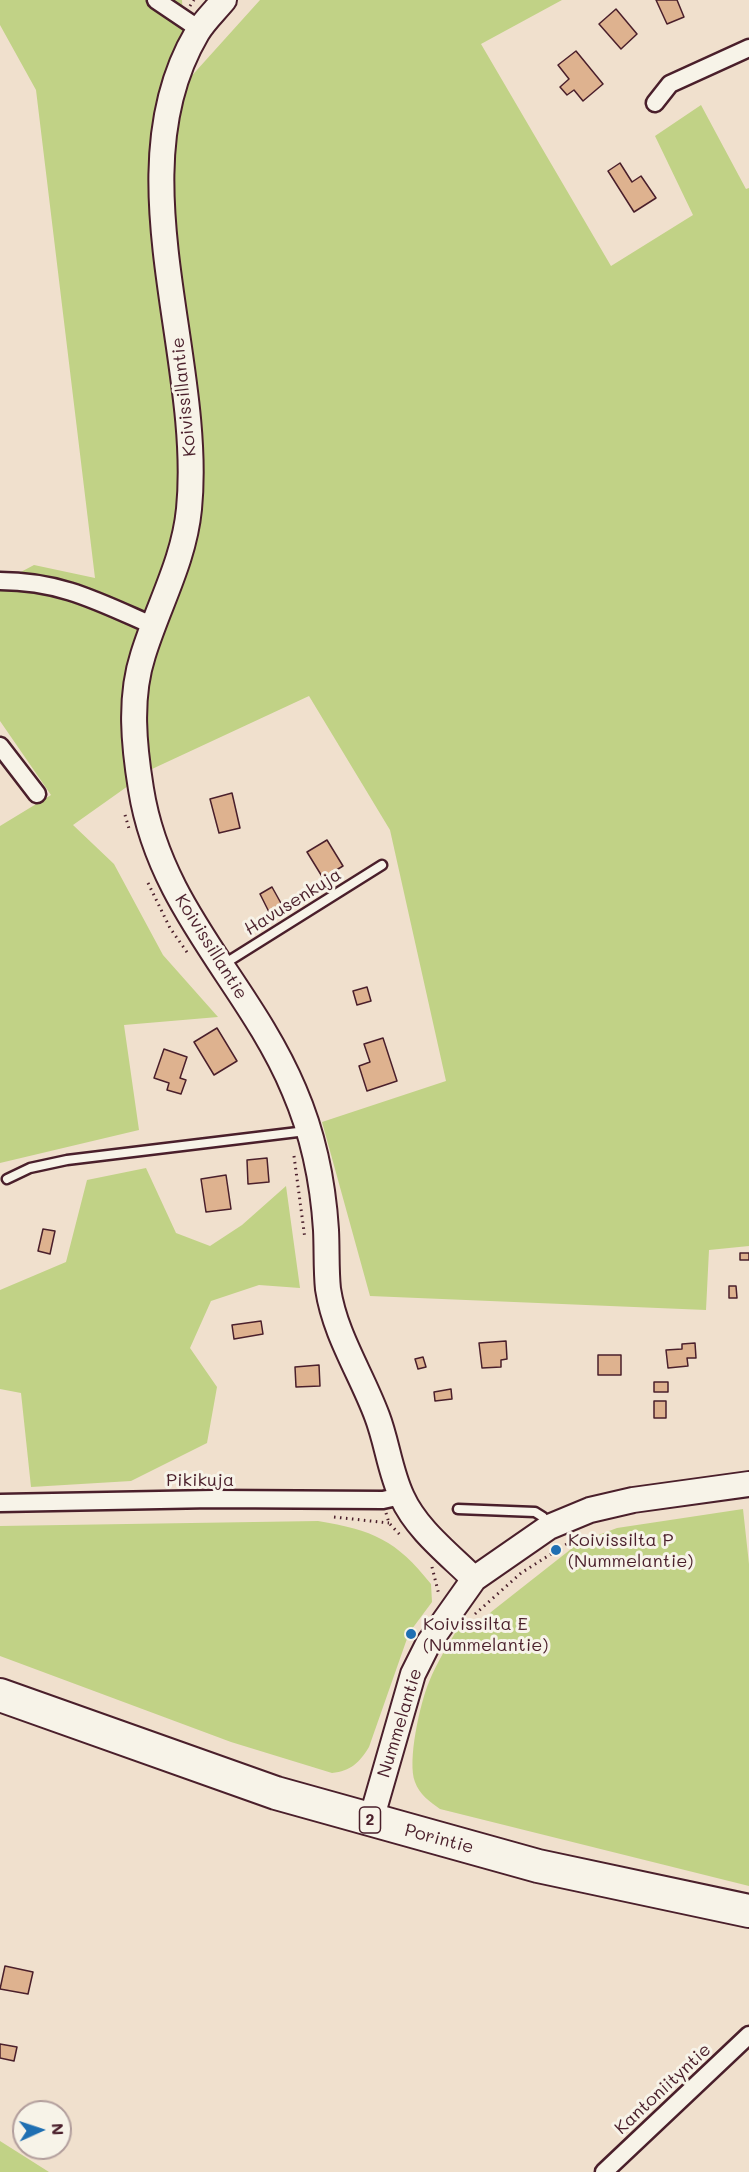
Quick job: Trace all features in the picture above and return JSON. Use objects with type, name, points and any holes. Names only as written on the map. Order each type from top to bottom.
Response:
[{"type":"highway","name":"Porintie","points":[[0,1695],[276,1793],[538,1866],[749,1911]]},
{"type":"street","points":[[156,0],[190,24]]},
{"type":"street","name":"Koivissillantie","points":[[224,0],[190,24],[184,58],[170,104],[161,163],[167,262],[188,410],[191,470],[188,514],[178,561],[141,659],[134,703],[134,742],[142,795],[157,853],[189,920],[280,1059],[299,1132],[319,1174],[325,1226],[328,1286],[333,1317],[378,1417],[392,1498],[474,1579]]},
{"type":"street","points":[[655,103],[670,84],[749,48]]},
{"type":"street","points":[[0,581],[56,586],[100,601],[154,626]]},
{"type":"street","points":[[0,746],[37,794]]},
{"type":"street","name":"Nummelantie","points":[[371,1820],[413,1674],[428,1644],[474,1579],[549,1527],[590,1510],[633,1500],[749,1484]]},
{"type":"street","name":"Pikikuja","points":[[0,1503],[392,1498]]},
{"type":"street","name":"Kantoniityntie","points":[[604,2172],[749,2035]]},
{"type":"lane","name":"Havusenkuja","points":[[221,966],[382,866]]},
{"type":"lane","points":[[7,1179],[30,1168],[67,1160],[299,1132]]},
{"type":"lane","points":[[458,1509],[535,1512],[543,1517],[549,1527]]},
{"type":"path","points":[[190,24],[194,0]]},
{"type":"path","points":[[125,811],[133,842]]},
{"type":"path","points":[[147,879],[170,928],[191,958]]},
{"type":"path","points":[[299,1132],[306,1244]]},
{"type":"path","points":[[392,1498],[389,1523],[403,1538]]},
{"type":"path","points":[[425,1559],[436,1576],[440,1601],[469,1620],[521,1573],[582,1536]]},
{"type":"green space","points":[[0,0],[182,0],[187,81],[260,0],[562,0],[481,44],[611,266],[693,215],[655,136],[701,105],[746,189],[749,188],[749,1246],[709,1250],[706,1310],[370,1296],[322,1122],[446,1081],[390,830],[309,696],[152,769],[73,825],[114,864],[163,955],[218,1017],[124,1025],[139,1130],[0,1163],[0,826],[51,795],[0,721],[0,583],[34,565],[95,578],[36,90],[0,25]]},
{"type":"green space","points":[[146,1168],[176,1233],[210,1246],[242,1225],[286,1186],[300,1288],[259,1285],[211,1301],[190,1348],[217,1387],[207,1443],[131,1481],[31,1487],[21,1393],[0,1389],[0,1290],[66,1262],[87,1180]]},
{"type":"green space","points":[[743,1509],[749,1564],[749,1886],[440,1809],[422,1794],[413,1773],[414,1747],[419,1718],[432,1675],[460,1625],[476,1630],[491,1612],[580,1542],[617,1528]]},
{"type":"green space","points":[[318,1521],[354,1528],[382,1539],[406,1557],[431,1584],[432,1602],[409,1633],[369,1747],[362,1758],[349,1768],[332,1773],[231,1742],[0,1656],[0,1526]]},
{"type":"green space","points":[[0,2141],[12,2149],[12,2160],[30,2160],[49,2172],[0,2172]]},
{"type":"building","points":[[656,0],[677,0],[684,17],[667,24]]},
{"type":"building","points":[[616,9],[637,34],[621,49],[599,24]]},
{"type":"building","points":[[576,51],[603,84],[583,101],[574,90],[567,95],[560,87],[569,79],[558,65]]},
{"type":"building","points":[[620,163],[632,182],[641,176],[656,198],[634,212],[608,171]]},
{"type":"building","points":[[232,793],[240,828],[219,833],[210,799]]},
{"type":"building","points":[[327,840],[343,866],[323,878],[307,852]]},
{"type":"building","points":[[272,887],[282,905],[269,912],[260,894]]},
{"type":"building","points":[[367,987],[371,1001],[357,1005],[353,991]]},
{"type":"building","points":[[217,1028],[237,1061],[214,1075],[194,1042]]},
{"type":"building","points":[[383,1038],[397,1081],[367,1091],[359,1066],[370,1062],[364,1044]]},
{"type":"building","points":[[164,1049],[187,1057],[180,1078],[186,1080],[181,1094],[167,1090],[169,1083],[154,1078]]},
{"type":"building","points":[[267,1158],[269,1182],[248,1184],[247,1160]]},
{"type":"building","points":[[226,1175],[231,1209],[206,1212],[201,1179]]},
{"type":"building","points":[[43,1229],[55,1231],[50,1254],[38,1251]]},
{"type":"building","points":[[740,1253],[749,1253],[749,1260],[740,1260]]},
{"type":"building","points":[[729,1286],[736,1286],[737,1298],[729,1298]]},
{"type":"building","points":[[261,1321],[263,1334],[234,1339],[232,1325]]},
{"type":"building","points":[[506,1341],[507,1359],[501,1360],[501,1367],[482,1368],[479,1343]]},
{"type":"building","points":[[695,1343],[696,1358],[687,1358],[688,1366],[668,1368],[666,1350],[682,1349],[682,1344]]},
{"type":"building","points":[[598,1355],[621,1355],[621,1375],[598,1375]]},
{"type":"building","points":[[423,1357],[426,1367],[418,1369],[415,1359]]},
{"type":"building","points":[[319,1365],[320,1386],[296,1387],[295,1367]]},
{"type":"building","points":[[654,1382],[668,1382],[668,1392],[654,1392]]},
{"type":"building","points":[[451,1389],[452,1399],[435,1401],[434,1392]]},
{"type":"building","points":[[654,1401],[666,1401],[666,1418],[654,1418]]},
{"type":"building","points":[[5,1966],[33,1972],[28,1994],[0,1989]]},
{"type":"building","points":[[0,2044],[17,2047],[14,2061],[0,2058]]},
{"type":"place","name":"Koivissilta P (Nummelantie)","points":[[556,1550]]},
{"type":"place","name":"Koivissilta E (Nummelantie)","points":[[411,1634]]}]
